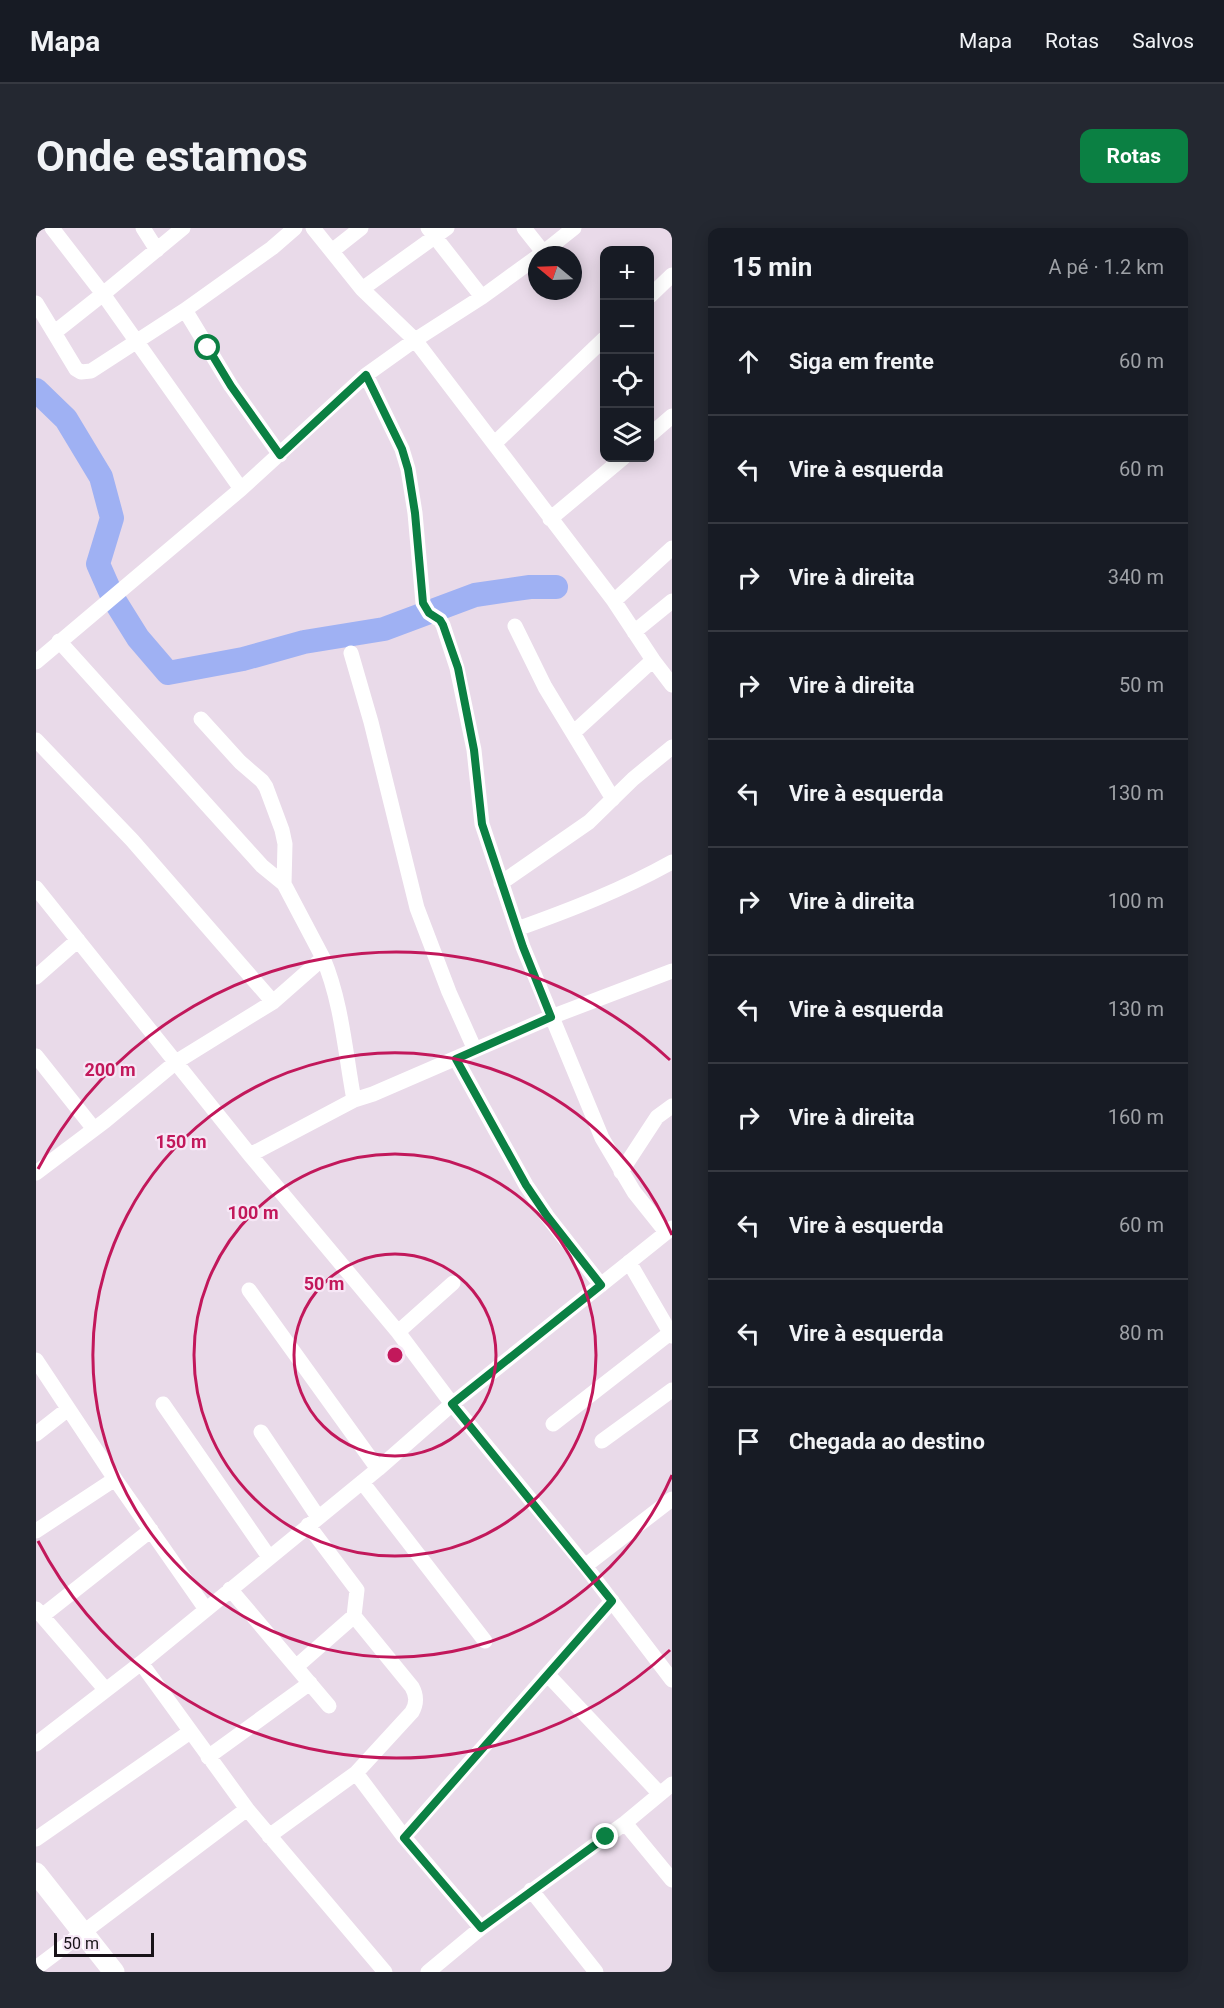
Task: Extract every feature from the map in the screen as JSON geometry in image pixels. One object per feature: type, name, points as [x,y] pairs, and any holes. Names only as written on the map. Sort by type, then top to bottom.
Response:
[{"type":"street","points":[[52,228],[104,294],[241,489]]},
{"type":"street","points":[[143,228],[157,250]]},
{"type":"street","points":[[55,332],[183,228]]},
{"type":"street","points":[[36,303],[76,369],[81,372],[91,371],[185,310],[272,248],[296,228]]},
{"type":"street","points":[[313,228],[362,289],[415,340],[614,601],[672,685]]},
{"type":"street","points":[[332,251],[361,228]]},
{"type":"street","points":[[524,228],[535,246]]},
{"type":"street","points":[[551,246],[574,228]]},
{"type":"street","points":[[362,289],[437,231],[482,297]]},
{"type":"street","points":[[36,662],[59,640],[113,598],[241,489],[366,375],[528,264]]},
{"type":"street","points":[[654,292],[672,274]]},
{"type":"street","points":[[185,310],[231,386],[280,455]]},
{"type":"street","points":[[495,443],[600,343]]},
{"type":"street","points":[[36,1744],[141,1663],[205,1608],[378,1469],[452,1404],[669,1230],[621,1172],[602,1138],[517,930],[482,824],[474,750],[458,668],[443,625],[440,620],[429,613],[421,597],[415,513],[408,469],[402,449],[366,375]]},
{"type":"street","points":[[654,432],[672,416]]},
{"type":"street","points":[[550,519],[618,462]]},
{"type":"street","points":[[614,601],[672,548]]},
{"type":"street","points":[[634,632],[672,601]]},
{"type":"street","points":[[515,626],[546,687],[613,799]]},
{"type":"street","points":[[59,640],[262,866],[284,884],[331,978],[354,1100]]},
{"type":"street","points":[[351,653],[417,908],[449,992],[475,1050]]},
{"type":"street","points":[[573,733],[653,660]]},
{"type":"street","points":[[201,719],[266,787],[285,844],[284,884]]},
{"type":"street","points":[[36,740],[132,840],[273,1002]]},
{"type":"street","points":[[501,883],[589,822],[633,779],[672,747]]},
{"type":"street","points":[[517,930],[582,905],[643,878],[672,862]]},
{"type":"street","points":[[36,888],[250,1155],[398,1332],[452,1404],[585,1566],[672,1680]]},
{"type":"street","points":[[36,977],[78,940]]},
{"type":"street","points":[[36,1173],[176,1062],[273,1002],[323,958]]},
{"type":"street","points":[[250,1155],[354,1100],[373,1094],[551,1017],[672,970]]},
{"type":"street","points":[[36,1056],[94,1129]]},
{"type":"street","points":[[456,1059],[526,1185],[547,1216],[601,1285]]},
{"type":"street","points":[[621,1172],[657,1117],[672,1106]]},
{"type":"street","points":[[553,1424],[671,1334],[629,1262]]},
{"type":"street","points":[[398,1332],[453,1283]]},
{"type":"street","points":[[249,1290],[378,1469]]},
{"type":"street","points":[[36,1360],[205,1608]]},
{"type":"street","points":[[602,1441],[672,1390]]},
{"type":"street","points":[[163,1404],[269,1557]]},
{"type":"street","points":[[36,1434],[68,1409]]},
{"type":"street","points":[[261,1432],[357,1590],[354,1616],[297,1666]]},
{"type":"street","points":[[36,1531],[115,1479]]},
{"type":"street","points":[[362,1482],[485,1641]]},
{"type":"street","points":[[585,1566],[672,1499]]},
{"type":"street","points":[[105,1689],[39,1612],[152,1530]]},
{"type":"street","points":[[230,1589],[329,1706]]},
{"type":"street","points":[[404,1838],[612,1601]]},
{"type":"street","points":[[269,1836],[356,1773],[412,1712],[416,1704],[416,1694],[412,1687],[354,1616]]},
{"type":"street","points":[[141,1663],[247,1809],[385,1972]]},
{"type":"street","points":[[428,1972],[481,1928],[625,1823],[666,1789],[548,1675]]},
{"type":"street","points":[[208,1757],[310,1683]]},
{"type":"street","points":[[36,1839],[190,1732]]},
{"type":"street","points":[[356,1773],[404,1838],[481,1928]]},
{"type":"street","points":[[36,1968],[247,1809]]},
{"type":"street","points":[[625,1823],[672,1880]]},
{"type":"street","points":[[36,1873],[84,1931],[114,1972]]},
{"type":"street","points":[[531,1890],[596,1972]]},
{"type":"waterway","points":[[36,390],[66,419],[101,477],[112,518],[98,564],[113,598],[138,638],[168,673],[243,659],[304,642],[384,629],[475,595],[530,587],[556,587]]},
{"type":"route","points":[[208,348],[231,386],[280,455],[366,375],[402,449],[408,469],[415,513],[421,597],[429,613],[440,620],[443,625],[458,668],[474,750],[482,824],[523,947],[551,1017],[456,1059],[526,1185],[547,1216],[601,1285],[452,1404],[612,1601],[404,1838],[481,1928],[606,1837]]}]
